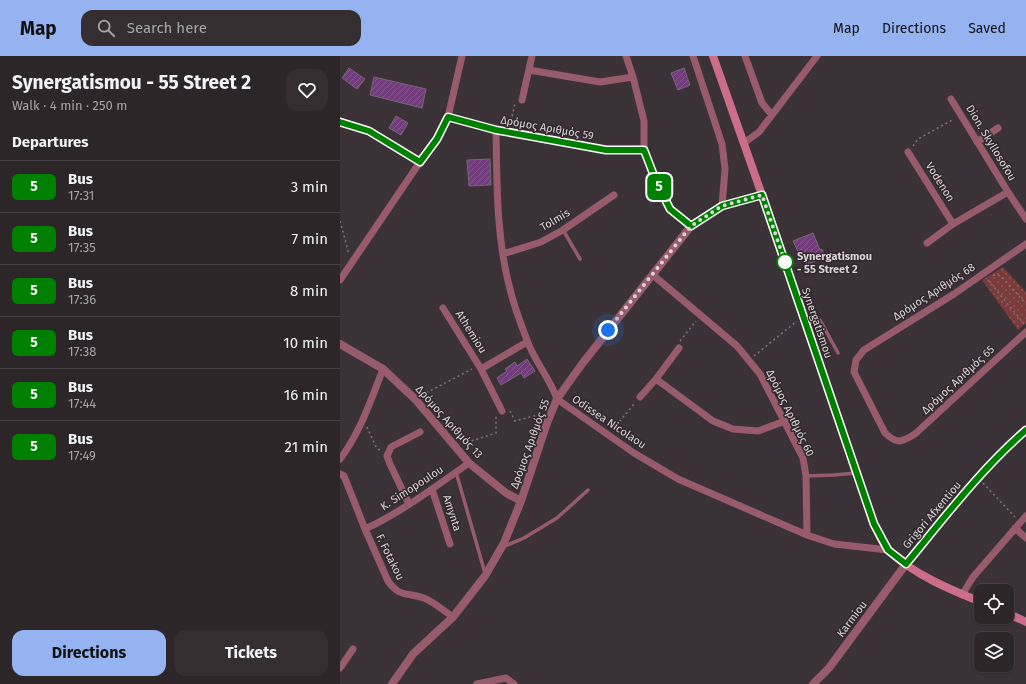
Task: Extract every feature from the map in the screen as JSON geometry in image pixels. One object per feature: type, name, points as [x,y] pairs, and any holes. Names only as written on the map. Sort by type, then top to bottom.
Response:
[{"type":"main road","name":"Synergatismou","points":[[713,56],[874,524],[888,550]]},
{"type":"main road","points":[[888,550],[928,578],[974,599]]},
{"type":"main road","points":[[1014,616],[1026,622]]},
{"type":"street","points":[[340,280],[437,139],[448,117],[462,56]]},
{"type":"street","points":[[522,100],[532,56]]},
{"type":"street","points":[[626,56],[644,121],[644,150],[656,181],[670,209],[691,226]]},
{"type":"street","points":[[693,56],[722,144],[725,169],[722,206]]},
{"type":"street","points":[[745,56],[762,102],[772,115]]},
{"type":"street","points":[[744,143],[759,132],[817,56]]},
{"type":"street","points":[[529,70],[600,82],[633,77]]},
{"type":"street","name":"Dion. Skyllosofou","points":[[951,99],[1026,219]]},
{"type":"street","name":"Δρόμος Αριθμός 59","points":[[448,117],[496,130],[606,150],[644,150]]},
{"type":"street","points":[[340,122],[369,131],[420,162]]},
{"type":"street","points":[[977,142],[998,128]]},
{"type":"street","name":"Odissea Nicolaou","points":[[496,130],[498,209],[503,254],[509,285],[528,342],[554,388],[557,399],[634,453],[678,479],[807,535],[834,544],[888,550]]},
{"type":"street","name":"Vodenon","points":[[908,152],[954,224]]},
{"type":"street","points":[[927,243],[954,224],[1008,192]]},
{"type":"street","name":"Tolmis","points":[[503,254],[541,242],[563,230],[614,195]]},
{"type":"street","name":"Δρόμος Αριθμός 55","points":[[392,684],[413,654],[454,617],[485,576],[502,547],[521,501],[547,423],[557,399],[582,364],[691,226],[722,206],[762,195]]},
{"type":"street","name":"Δρόμος Αριθμός 68","points":[[902,441],[892,440],[885,433],[854,372],[856,360],[864,350],[954,294],[1026,244]]},
{"type":"street","name":"Δρόμος Αριθμός 60","points":[[653,275],[737,346],[760,374],[803,458],[806,476],[807,535]]},
{"type":"street","name":"Athemiou","points":[[443,308],[480,367],[502,411]]},
{"type":"street","name":"Δρόμος Αριθμός 65","points":[[902,441],[915,434],[1026,332]]},
{"type":"street","name":"Athemiou","points":[[480,367],[528,342]]},
{"type":"street","name":"Δρόμος Αριθμός 13","points":[[340,344],[383,369],[415,399],[469,463],[506,493],[521,501]]},
{"type":"street","points":[[640,397],[656,379],[679,348]]},
{"type":"street","points":[[340,460],[349,448],[363,419],[383,369]]},
{"type":"street","points":[[656,379],[713,421],[733,429],[758,431],[784,421]]},
{"type":"street","name":"Grigori Afxentiou","points":[[906,564],[978,478],[1011,443],[1026,430]]},
{"type":"street","points":[[409,504],[387,456],[391,448],[420,432]]},
{"type":"street","name":"K. Simopoulou","points":[[365,529],[380,522],[409,504],[469,463]]},
{"type":"street","name":"F. Fotakou","points":[[340,474],[344,476],[365,529],[392,588],[398,593],[424,598],[454,617]]},
{"type":"street","name":"Amynta","points":[[432,489],[450,544]]},
{"type":"street","points":[[962,595],[973,577],[1026,516]]},
{"type":"street","points":[[1018,525],[1026,538]]},
{"type":"street","name":"Karmiou","points":[[813,684],[829,668],[906,564]]},
{"type":"street","points":[[341,664],[353,649]]},
{"type":"street","points":[[477,684],[506,678],[514,684]]},
{"type":"lane","points":[[563,230],[580,259]]},
{"type":"lane","points":[[804,320],[820,320],[838,353]]},
{"type":"lane","points":[[456,472],[485,576]]},
{"type":"lane","points":[[806,476],[856,473]]},
{"type":"lane","points":[[502,547],[524,538],[556,518],[588,490]]},
{"type":"path","points":[[509,132],[515,101],[522,100]]},
{"type":"path","points":[[908,152],[918,139],[961,115]]},
{"type":"path","points":[[340,221],[351,263]]},
{"type":"path","points":[[983,274],[1001,276],[1026,304]]},
{"type":"path","points":[[983,274],[1026,326]]},
{"type":"path","points":[[679,348],[678,344],[700,315]]},
{"type":"path","points":[[749,360],[804,320]]},
{"type":"path","points":[[415,399],[480,367]]},
{"type":"path","points":[[608,435],[640,397]]},
{"type":"path","points":[[455,447],[496,433],[496,415],[502,411],[510,411],[515,421],[552,411]]},
{"type":"path","points":[[363,419],[377,449],[389,452]]},
{"type":"path","points":[[978,478],[1018,525]]},
{"type":"shaded area","points":[[1003,267],[1026,292],[1026,323],[1018,330],[982,280]]},
{"type":"building","points":[[349,68],[365,79],[357,89],[342,78]]},
{"type":"building","points":[[684,68],[690,85],[678,90],[671,73]]},
{"type":"building","points":[[374,77],[426,89],[422,108],[370,95]]},
{"type":"building","points":[[396,116],[408,123],[401,135],[389,128]]},
{"type":"building","points":[[490,159],[491,185],[469,186],[467,160]]},
{"type":"building","points":[[813,233],[820,250],[822,249],[825,257],[806,265],[802,255],[800,256],[793,241]]},
{"type":"building","points":[[527,359],[535,371],[524,378],[521,373],[501,385],[497,378],[507,371],[505,369],[515,362],[517,366]]},
{"type":"bus line","name":"5","points":[[340,122],[369,131],[420,162],[437,139],[448,117],[496,130],[606,150],[644,150],[656,181],[670,209],[691,226],[722,206],[762,195],[874,524],[888,550],[906,564],[969,488],[1011,443],[1026,430]]},
{"type":"place","name":"Synergatismou - 55 Street 2","points":[[785,262]]},
{"type":"route","points":[[608,330],[691,226],[722,206],[762,195],[785,262]]}]
